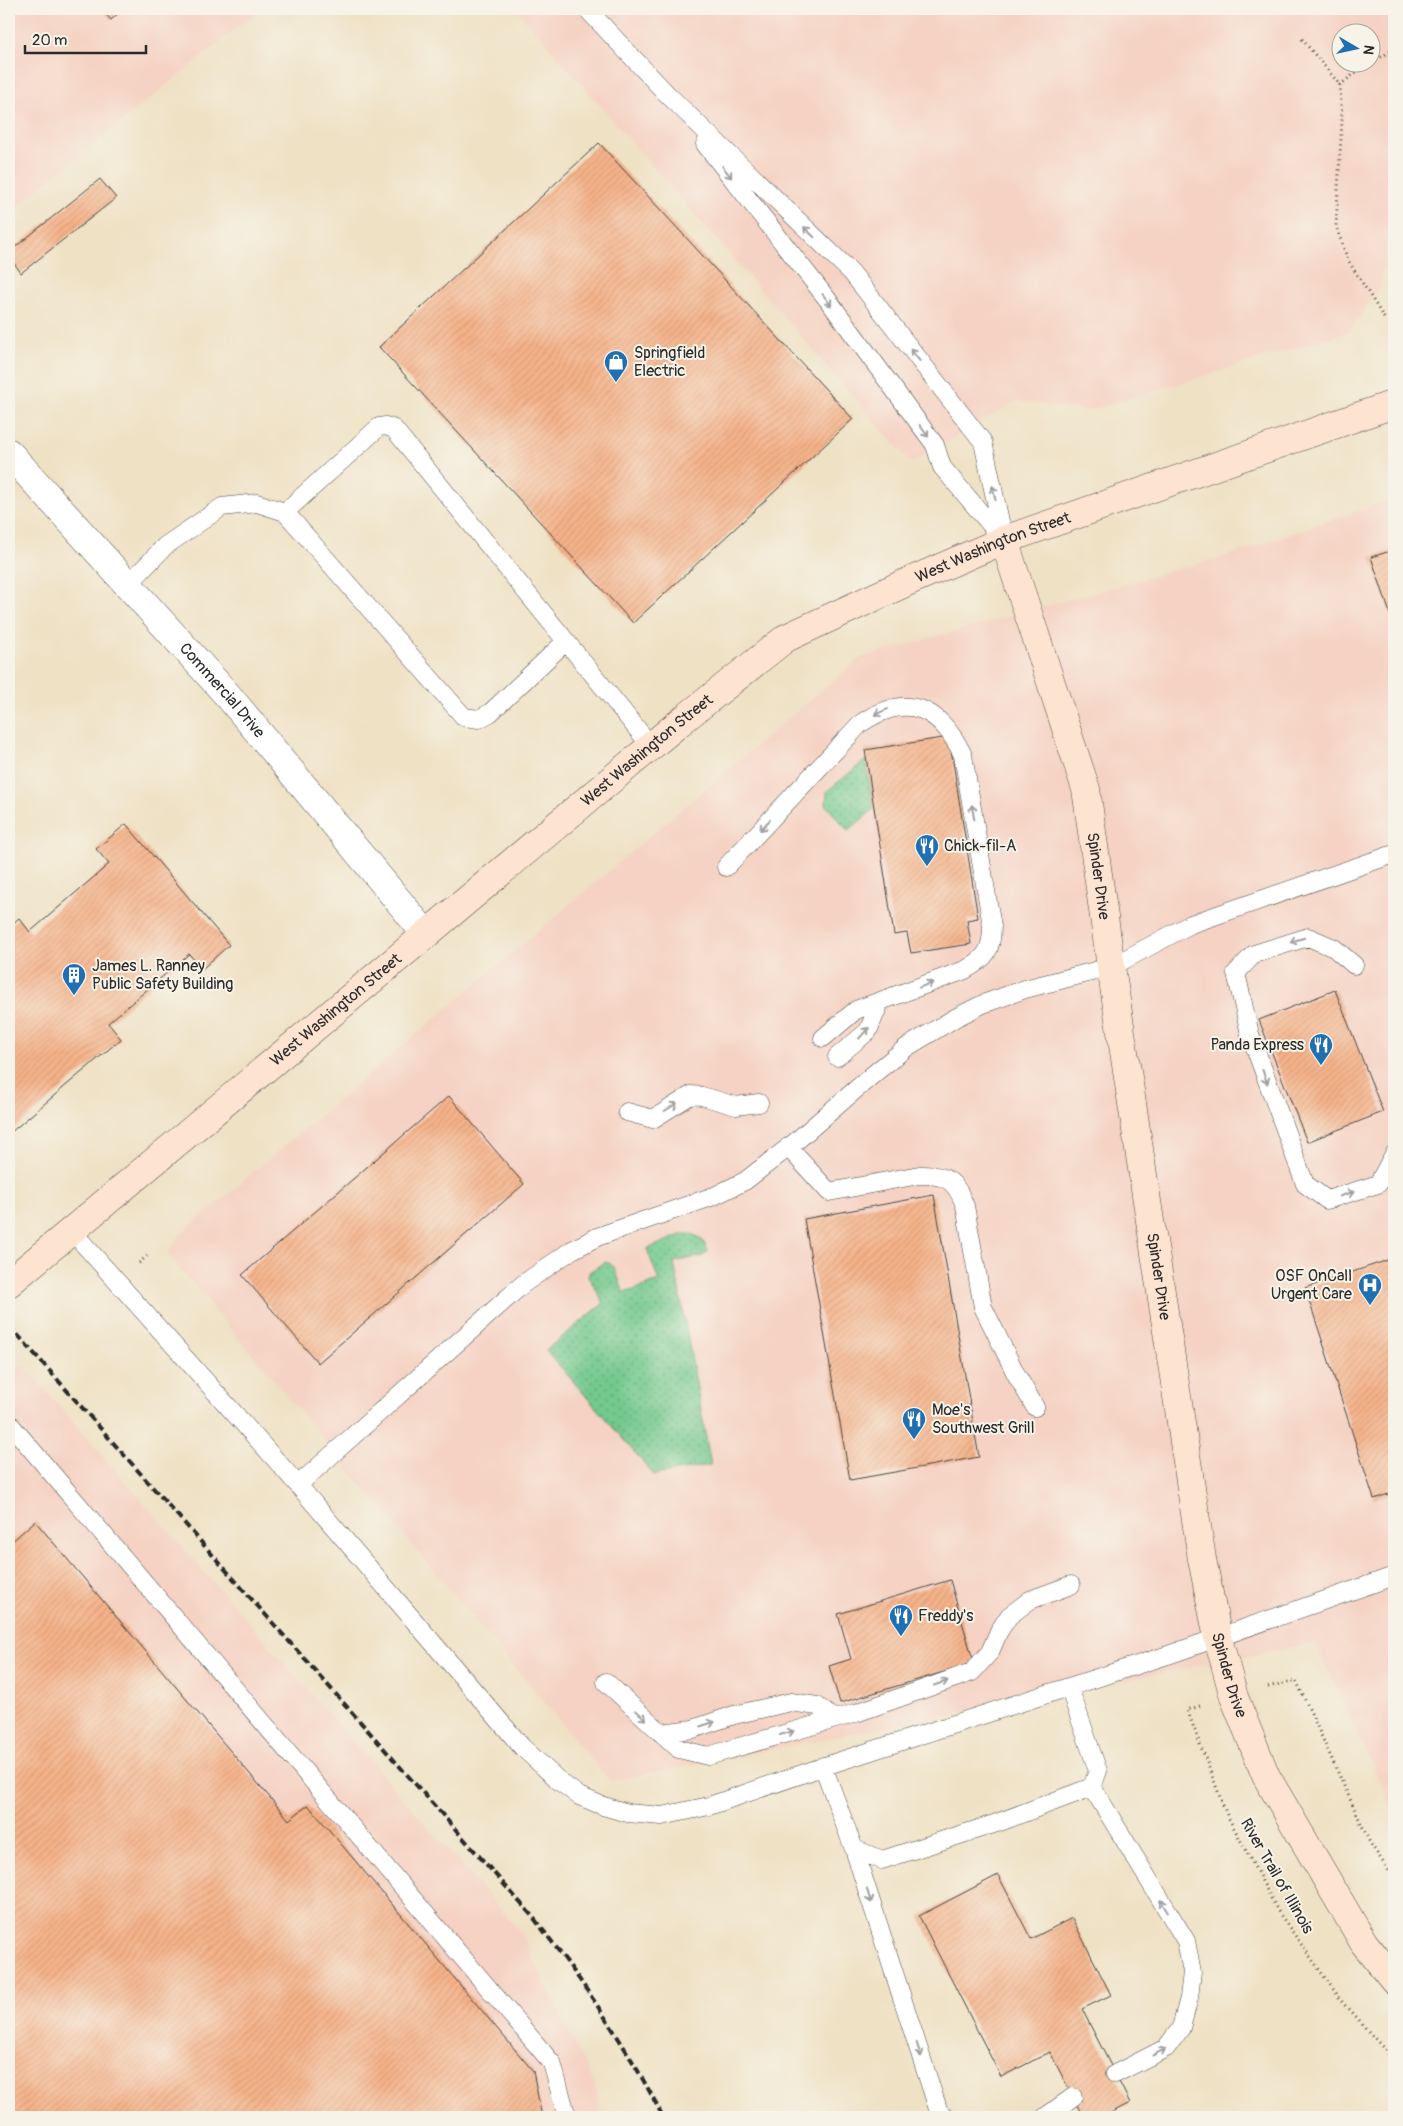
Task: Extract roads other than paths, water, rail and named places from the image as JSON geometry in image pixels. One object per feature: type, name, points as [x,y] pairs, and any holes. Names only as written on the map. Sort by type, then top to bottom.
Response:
[{"type":"street","name":"West Washington Street","points":[[9,1283],[651,746],[786,638],[905,582],[1004,540],[1394,404]]},
{"type":"street","name":"Commercial Drive","points":[[9,453],[230,698],[426,934]]},
{"type":"street","name":"Spinder Drive","points":[[1004,540],[1086,789],[1111,967],[1202,1559],[1218,1638],[1234,1697],[1266,1776],[1364,1943],[1394,1980]]},
{"type":"lane","points":[[587,9],[665,92],[852,273],[983,442],[1004,540]]},
{"type":"lane","points":[[665,92],[828,300],[930,438],[935,445],[942,467],[1004,540]]},
{"type":"lane","points":[[285,512],[379,427],[386,426],[394,429],[651,746]]},
{"type":"lane","points":[[128,585],[165,546],[222,507],[257,503],[285,512],[464,717],[479,718],[490,714],[565,642]]},
{"type":"lane","points":[[726,867],[860,724],[874,714],[889,708],[905,706],[922,710],[947,726],[963,754],[992,926],[989,951],[984,958],[965,970],[856,1010],[823,1038]]},
{"type":"lane","points":[[298,1485],[523,1284],[596,1237],[714,1196],[745,1181],[876,1072],[942,1024],[983,1004],[1025,989],[1111,967],[1191,924],[1394,854]]},
{"type":"lane","points":[[1354,965],[1334,948],[1308,937],[1254,954],[1236,973],[1250,1034],[1305,1184],[1327,1200],[1378,1184],[1394,1154]]},
{"type":"lane","points":[[838,1057],[868,1031],[880,1002]]},
{"type":"lane","points":[[627,1112],[654,1119],[691,1095],[702,1096],[736,1106],[759,1103]]},
{"type":"lane","points":[[788,1147],[829,1192],[919,1175],[934,1175],[948,1179],[959,1191],[965,1206],[983,1307],[1016,1374],[1035,1407]]},
{"type":"lane","points":[[71,1230],[298,1485],[522,1747],[579,1796],[603,1806],[628,1813],[662,1816],[709,1806],[823,1766],[1218,1638],[1394,1576]]},
{"type":"lane","points":[[9,1423],[552,2063],[567,2117]]},
{"type":"lane","points":[[606,1682],[679,1749],[708,1756],[834,1719],[972,1672],[990,1652],[999,1631],[1009,1616],[1030,1600],[1071,1584]]},
{"type":"lane","points":[[854,1849],[882,1860],[996,1822],[1092,1787],[1098,1771],[1068,1687]]},
{"type":"lane","points":[[661,1734],[693,1729],[734,1715],[791,1702],[817,1706],[834,1719]]},
{"type":"lane","points":[[823,1766],[854,1849],[939,2112],[946,2117]]},
{"type":"lane","points":[[1092,1787],[1186,1941],[1192,1972],[1189,1998],[1181,2028],[1166,2048],[1115,2074]]},
{"type":"lane","points":[[1045,2117],[1073,2098]]},
{"type":"railway","points":[[9,1325],[533,1917],[603,2014],[663,2117]]},
{"type":"place","name":"Springfield Electric","points":[[616,383]]},
{"type":"place","name":"Chick-fil-A","points":[[927,867]]},
{"type":"place","name":"James L. Ranney Public Safety Building","points":[[74,996]]},
{"type":"place","name":"Panda Express","points":[[1321,1066]]},
{"type":"place","name":"OSF OnCall Urgent Care","points":[[1370,1306]]},
{"type":"place","name":"Moe's Southwest Grill","points":[[914,1440]]},
{"type":"place","name":"Freddy's","points":[[901,1637]]}]
